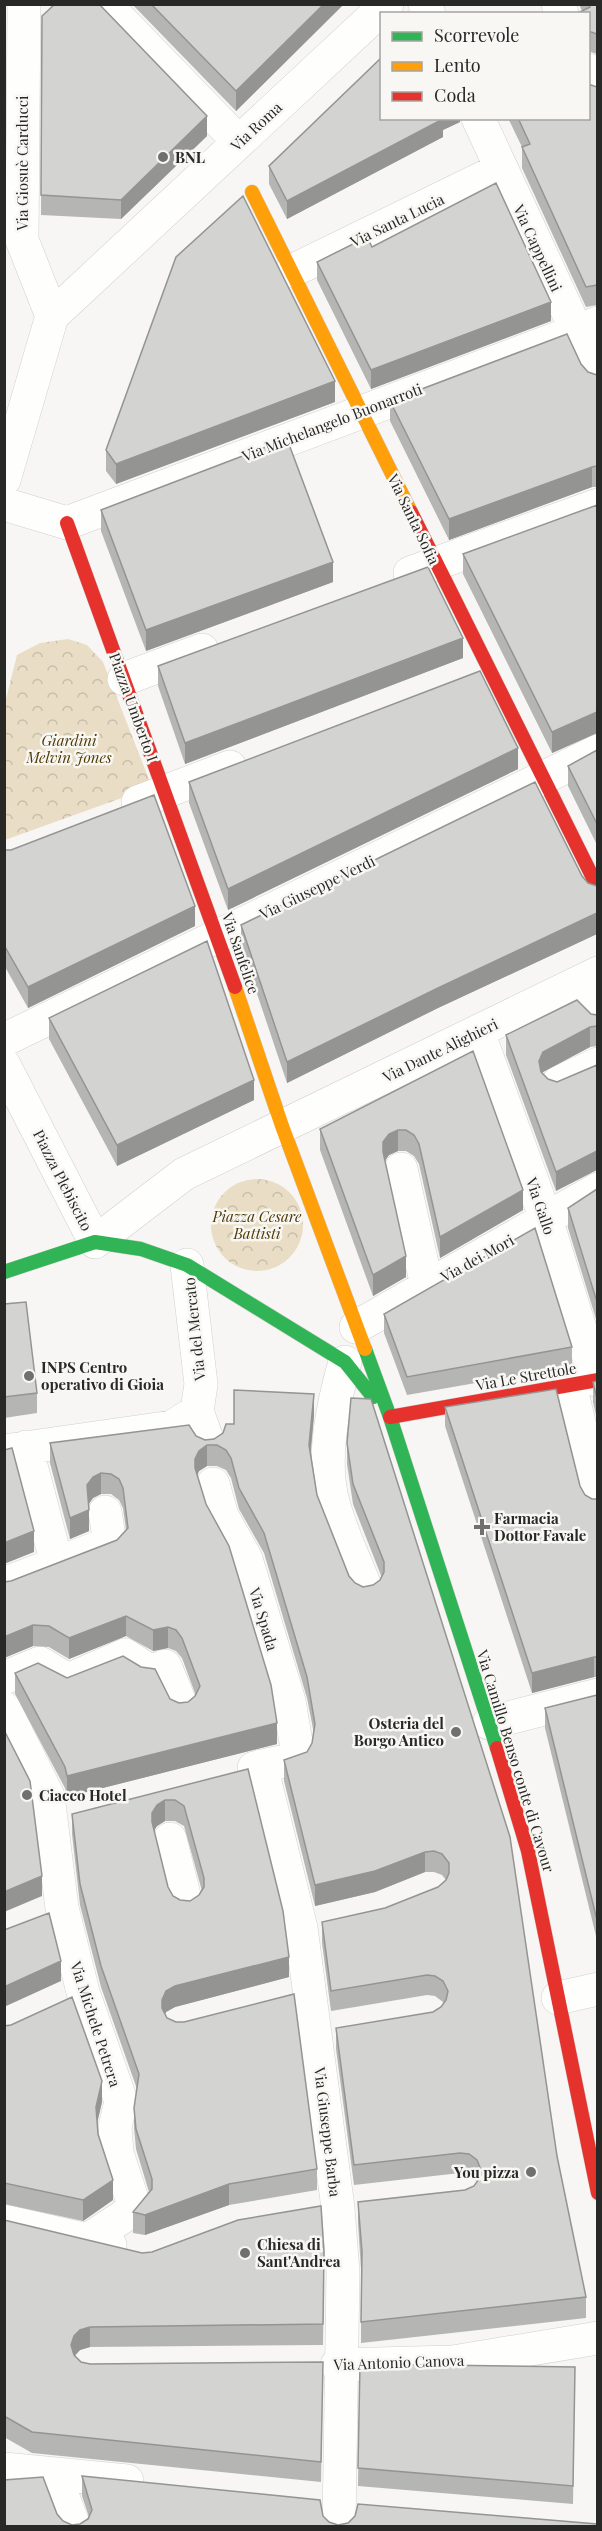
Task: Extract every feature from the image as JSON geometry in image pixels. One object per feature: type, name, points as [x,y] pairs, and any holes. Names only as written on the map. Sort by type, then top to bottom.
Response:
[{"type":"street","name":"Via Santa Sofia","points":[[105,4],[213,116],[235,146],[252,192],[436,564],[477,673],[543,778],[597,888]]},
{"type":"street","name":"Via Roma","points":[[52,316],[387,4]]},
{"type":"street","name":"Via Giosuè Carducci","points":[[29,11],[13,238],[52,316]]},
{"type":"street","points":[[590,74],[597,89]]},
{"type":"street","name":"Via Cappellini","points":[[481,124],[501,169],[587,327],[597,377]]},
{"type":"street","name":"Via Santa Lucia","points":[[292,272],[501,169]]},
{"type":"street","points":[[4,480],[52,316]]},
{"type":"street","name":"Via Michelangelo Buonarroti","points":[[68,523],[587,327]]},
{"type":"street","points":[[4,504],[68,523]]},
{"type":"street","points":[[381,584],[597,505]]},
{"type":"street","name":"Piazza Umberto I","points":[[68,523],[165,791]]},
{"type":"street","points":[[124,679],[225,642]]},
{"type":"street","name":"Via Giuseppe Verdi","points":[[4,1040],[597,751]]},
{"type":"street","points":[[112,812],[254,757]]},
{"type":"street","name":"Via Sanfelice","points":[[165,791],[218,936],[282,1126]]},
{"type":"street","points":[[586,979],[597,1016]]},
{"type":"street","name":"Via Dante Alighieri","points":[[282,1126],[586,979]]},
{"type":"street","name":"Via Gallo","points":[[478,1032],[546,1220],[590,1381],[597,1501]]},
{"type":"street","points":[[558,1083],[597,1064]]},
{"type":"street","name":"Piazza Plebiscito","points":[[4,1065],[95,1242],[4,1272]]},
{"type":"street","points":[[95,1242],[184,1174],[282,1126],[390,1417]]},
{"type":"street","points":[[401,1169],[427,1286]]},
{"type":"street","name":"Via dei Mori","points":[[356,1327],[597,1189]]},
{"type":"street","points":[[95,1242],[141,1249],[187,1265],[345,1362],[390,1417]]},
{"type":"street","name":"Via del Mercato","points":[[187,1265],[201,1384],[196,1411]]},
{"type":"street","points":[[345,1362],[333,1404],[329,1467],[332,1498],[366,1589]]},
{"type":"street","name":"Via Le Strettole","points":[[390,1417],[590,1381]]},
{"type":"street","points":[[57,1564],[15,1449],[172,1427],[196,1411],[208,1442]]},
{"type":"street","name":"Via Camillo Benso conte di Cavour","points":[[390,1417],[528,1851],[597,2193]]},
{"type":"street","name":"Via Spada","points":[[213,1484],[222,1516],[246,1559],[289,1701],[297,1748],[294,1759],[261,1766]]},
{"type":"street","points":[[4,1584],[110,1543],[105,1512]]},
{"type":"street","points":[[4,1678],[40,1663],[68,1680],[125,1655],[151,1672],[165,1666],[181,1705]]},
{"type":"street","points":[[489,1723],[597,1695]]},
{"type":"street","name":"Via Michele Petrera","points":[[4,1708],[48,1796],[52,1820],[47,1914],[83,1992],[121,2101],[115,2127],[117,2154],[134,2205],[124,2216],[89,2239]]},
{"type":"street","points":[[227,1775],[261,1766]]},
{"type":"street","name":"Via Giuseppe Barba","points":[[261,1766],[301,1928],[315,2033],[322,2209],[343,2272],[339,2515]]},
{"type":"street","points":[[52,1820],[84,1812]]},
{"type":"street","points":[[170,1839],[186,1903]]},
{"type":"street","points":[[301,1928],[336,1920]]},
{"type":"street","points":[[558,1998],[597,1989]]},
{"type":"street","points":[[277,2000],[309,1991]]},
{"type":"street","points":[[54,2006],[83,1992]]},
{"type":"street","points":[[315,2033],[349,2027]]},
{"type":"street","points":[[322,2209],[372,2204]]},
{"type":"street","points":[[4,2221],[89,2239],[135,2252]]},
{"type":"street","name":"Via Antonio Canova","points":[[305,2365],[453,2362],[597,2338]]},
{"type":"street","points":[[4,2469],[161,2485]]},
{"type":"street","points":[[54,2474],[74,2526]]},
{"type":"street","points":[[304,2499],[339,2515],[375,2506]]},
{"type":"green space","name":"Giardini Melvin Jones","points":[[68,639],[87,645],[103,662],[152,787],[5,840],[5,703],[17,655],[40,643]]},
{"type":"green space","name":"Piazza Cesare Battisti","points":[[257,1179],[275,1183],[290,1192],[299,1207],[303,1225],[299,1243],[290,1258],[275,1267],[257,1271],[239,1267],[224,1258],[215,1243],[211,1225],[215,1207],[224,1192],[239,1183]]},
{"type":"building","points":[[4,4],[5,4],[4,72]]},
{"type":"building","points":[[55,4],[99,4],[207,116],[121,200],[41,195],[42,16]]},
{"type":"building","points":[[151,4],[324,4],[236,91]]},
{"type":"building","points":[[589,4],[597,4],[597,34],[590,32],[590,12],[580,12],[590,7]]},
{"type":"building","points":[[380,59],[380,120],[441,120],[287,201],[269,166]]},
{"type":"building","points":[[590,85],[597,87],[597,285],[586,287],[522,147],[530,144],[519,120],[590,120]]},
{"type":"building","points":[[496,183],[551,302],[371,370],[317,262],[367,237],[372,247]]},
{"type":"building","points":[[243,196],[335,381],[116,464],[106,450],[176,257]]},
{"type":"building","points":[[567,334],[581,364],[588,372],[597,375],[597,466],[449,519],[390,401]]},
{"type":"building","points":[[287,439],[333,562],[146,630],[101,510]]},
{"type":"building","points":[[597,505],[597,712],[552,732],[463,554]]},
{"type":"building","points":[[428,567],[463,638],[185,743],[158,666]]},
{"type":"building","points":[[480,671],[518,748],[228,889],[189,782]]},
{"type":"building","points":[[597,750],[597,824],[568,766]]},
{"type":"building","points":[[535,782],[582,876],[588,883],[597,886],[597,913],[287,1062],[241,925]]},
{"type":"building","points":[[154,795],[195,906],[28,987],[4,945],[4,850],[11,850]]},
{"type":"building","points":[[207,941],[254,1080],[117,1145],[49,1018]]},
{"type":"building","points":[[577,1000],[591,1014],[597,1015],[597,1026],[590,1027],[543,1052],[539,1061],[541,1072],[548,1079],[557,1082],[597,1065],[597,1151],[556,1172],[506,1035]]},
{"type":"building","points":[[473,1051],[523,1190],[440,1237],[419,1144],[414,1135],[406,1130],[398,1130],[389,1134],[383,1142],[383,1152],[406,1256],[373,1275],[320,1129]]},
{"type":"building","points":[[597,1189],[597,1302],[568,1208]]},
{"type":"building","points":[[535,1228],[572,1347],[407,1377],[384,1314]]},
{"type":"building","name":"INPS Centro operativo di Gioia","points":[[26,1302],[37,1393],[4,1397],[4,1304]]},
{"type":"building","points":[[597,1381],[597,1399],[593,1382]]},
{"type":"building","points":[[556,1389],[580,1486],[585,1495],[597,1499],[597,1657],[532,1673],[445,1407]]},
{"type":"building","points":[[234,1390],[314,1394],[309,1445],[317,1495],[349,1576],[363,1587],[373,1585],[380,1580],[384,1572],[384,1562],[353,1484],[347,1443],[351,1398],[371,1399],[510,1837],[557,2156],[586,2297],[361,2322],[362,2252],[358,2202],[465,2190],[474,2186],[481,2170],[477,2160],[469,2154],[460,2153],[354,2165],[336,2028],[433,2012],[446,2000],[448,1991],[443,1981],[435,1976],[427,1975],[331,1991],[322,1922],[385,1908],[438,1887],[446,1880],[449,1863],[442,1854],[434,1851],[425,1852],[375,1871],[315,1885],[284,1760],[307,1752],[312,1743],[315,1724],[307,1677],[264,1533],[239,1488],[231,1458],[226,1450],[217,1445],[207,1445],[199,1451],[195,1459],[195,1468],[206,1504],[229,1546],[271,1685],[277,1723],[67,1776],[65,1767],[15,1673],[38,1663],[67,1678],[123,1656],[141,1667],[155,1669],[170,1699],[179,1703],[188,1702],[195,1696],[200,1686],[182,1638],[176,1630],[168,1627],[153,1630],[126,1616],[69,1638],[49,1626],[33,1625],[4,1637],[4,1582],[117,1540],[128,1528],[123,1488],[119,1479],[111,1474],[101,1473],[93,1477],[87,1485],[89,1510],[70,1518],[50,1443],[189,1425],[196,1436],[205,1440],[214,1439],[223,1433],[226,1424],[234,1424]]},
{"type":"building","points":[[12,1448],[34,1531],[4,1543],[4,1450]]},
{"type":"building","points":[[597,1695],[597,1920],[545,1708]]},
{"type":"building","points":[[4,1730],[30,1781],[42,1876],[4,1892]]},
{"type":"building","points":[[248,1769],[283,1911],[289,1957],[175,1986],[166,1991],[162,2000],[162,2008],[167,2018],[176,2022],[184,2022],[294,1994],[317,2169],[229,2184],[145,2215],[133,2212],[152,2189],[152,2179],[136,2129],[134,2108],[139,2074],[101,1966],[80,1884],[72,1814]],"holes":[[[165,1800],[175,1800],[184,1806],[204,1878],[204,1887],[199,1895],[190,1901],[180,1900],[173,1896],[168,1887],[152,1822],[152,1813],[157,1805]]]},
{"type":"building","points":[[49,1913],[61,1961],[4,1987],[4,1930]]},
{"type":"building","points":[[72,1997],[102,2081],[96,2107],[98,2134],[113,2180],[83,2200],[4,2183],[4,2026],[11,2025]]},
{"type":"building","points":[[321,2206],[324,2252],[323,2324],[90,2327],[80,2330],[74,2336],[71,2345],[74,2355],[81,2362],[90,2364],[323,2362],[321,2462],[32,2432],[4,2416],[4,2220],[142,2253],[152,2252],[238,2220]]},
{"type":"building","points":[[360,2364],[575,2367],[573,2486],[358,2468]]},
{"type":"building","points":[[82,2476],[320,2500],[323,2516],[329,2522],[338,2525],[348,2523],[355,2516],[358,2504],[597,2524],[597,2526],[4,2526],[4,2480],[43,2477],[57,2514],[63,2521],[72,2525],[80,2524],[88,2519],[92,2510]]},
{"type":"traffic: fast","points":[[4,1272],[95,1242],[141,1249],[187,1265],[345,1362],[373,1397]]},
{"type":"traffic: fast","points":[[365,1349],[390,1417],[497,1748]]},
{"type":"traffic: slow","points":[[252,192],[411,512]]},
{"type":"traffic: slow","points":[[235,987],[282,1126],[365,1349]]},
{"type":"traffic: jam","points":[[411,512],[598,888]]},
{"type":"traffic: jam","points":[[67,523],[235,987]]},
{"type":"traffic: jam","points":[[390,1417],[598,1380]]},
{"type":"traffic: jam","points":[[497,1748],[528,1851],[598,2193]]},
{"type":"place","name":"BNL","points":[[163,157]]},
{"type":"place","name":"INPS Centro operativo di Gioia","points":[[29,1376]]},
{"type":"place","name":"Farmacia Dottor Favale","points":[[482,1527]]},
{"type":"place","name":"Osteria del Borgo Antico","points":[[456,1732]]},
{"type":"place","name":"Ciacco Hotel","points":[[27,1795]]},
{"type":"place","name":"You pizza","points":[[531,2172]]},
{"type":"place","name":"Chiesa di Sant'Andrea","points":[[245,2253]]}]
